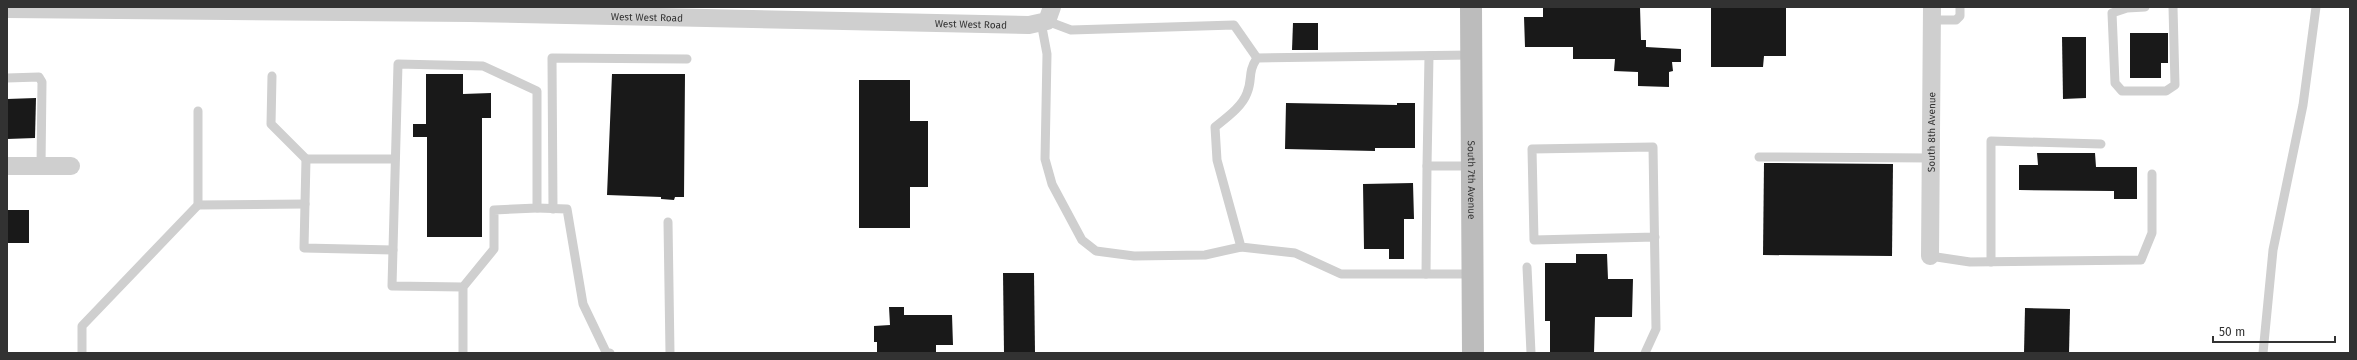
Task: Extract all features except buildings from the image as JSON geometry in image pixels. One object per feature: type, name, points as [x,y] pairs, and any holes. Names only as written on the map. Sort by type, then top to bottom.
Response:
[{"type":"main road","name":"South 7th Avenue","points":[[1471,7],[1473,353]]},
{"type":"street","name":"West West Road","points":[[7,9],[470,10],[741,13],[1029,24],[1047,17]]},
{"type":"street","name":"South 8th Avenue","points":[[1930,256],[1932,14]]},
{"type":"street","points":[[7,166],[71,166]]},
{"type":"lane","points":[[1932,14],[1956,20],[1960,16],[1960,7]]},
{"type":"lane","points":[[2145,7],[2127,8],[2112,13],[2116,83],[2122,91],[2166,91],[2175,85],[2173,7]]},
{"type":"lane","points":[[2263,353],[2273,250],[2303,106],[2316,7]]},
{"type":"lane","points":[[1257,58],[1234,25],[1071,30],[1047,17],[1045,159],[1052,184],[1082,240],[1096,251],[1134,256],[1205,255],[1241,247],[1295,253],[1341,274],[1473,274]]},
{"type":"lane","points":[[1257,58],[1471,55]]},
{"type":"lane","points":[[1426,274],[1429,56]]},
{"type":"lane","points":[[553,209],[552,58],[687,59]]},
{"type":"lane","points":[[1241,247],[1217,160],[1215,127],[1234,111],[1247,94],[1250,68],[1257,58]]},
{"type":"lane","points":[[463,287],[392,286],[398,64],[483,66],[537,91],[537,208]]},
{"type":"lane","points":[[272,76],[271,124],[306,160],[304,248],[393,250]]},
{"type":"lane","points":[[7,78],[39,77],[42,82],[41,166]]},
{"type":"lane","points":[[82,353],[82,326],[198,204],[198,111]]},
{"type":"lane","points":[[1991,262],[1991,141],[2102,144]]},
{"type":"lane","points":[[1645,353],[1656,330],[1655,237],[1653,147],[1532,149],[1534,240],[1655,237]]},
{"type":"lane","points":[[1759,157],[1931,158]]},
{"type":"lane","points":[[306,160],[395,159]]},
{"type":"lane","points":[[1427,166],[1472,166]]},
{"type":"lane","points":[[1930,256],[1970,262],[2141,260],[2152,233],[2152,174]]},
{"type":"lane","points":[[198,204],[305,204]]},
{"type":"lane","points":[[463,353],[463,287],[494,249],[494,210],[537,208],[567,209],[583,304],[606,352],[610,353]]},
{"type":"lane","points":[[668,222],[670,353]]},
{"type":"lane","points":[[1527,267],[1531,353]]}]
